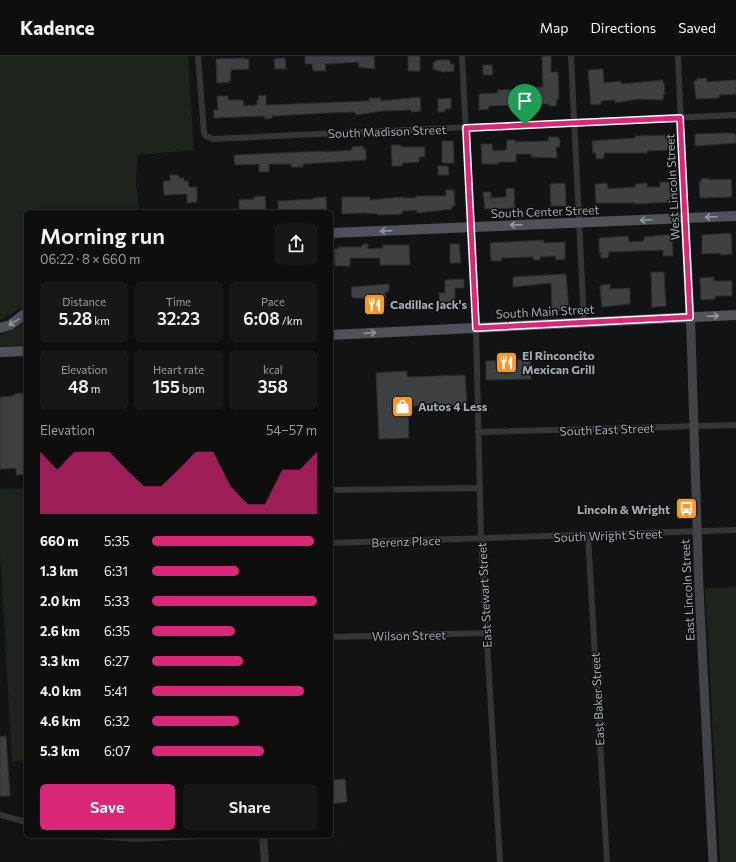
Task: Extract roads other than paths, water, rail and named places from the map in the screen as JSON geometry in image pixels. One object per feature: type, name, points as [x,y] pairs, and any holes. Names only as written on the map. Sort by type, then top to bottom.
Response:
[{"type":"main road","name":"South Center Street","points":[[333,233],[736,216]]},
{"type":"main road","name":"West Lincoln Street","points":[[685,218],[690,317]]},
{"type":"main road","points":[[0,328],[10,325],[24,314]]},
{"type":"main road","name":"South Main Street","points":[[333,335],[736,315]]},
{"type":"main road","name":"East Lincoln Street","points":[[690,317],[696,531],[713,862]]},
{"type":"main road","points":[[0,352],[24,351]]},
{"type":"street","name":"South Madison Street","points":[[198,56],[202,125],[206,136],[218,140],[246,137],[736,115]]},
{"type":"street","name":"East Stewart Street","points":[[462,56],[476,328],[481,539],[500,862]]},
{"type":"street","points":[[571,56],[584,322]]},
{"type":"street","name":"West Lincoln Street","points":[[678,56],[685,218]]},
{"type":"street","name":"South East Street","points":[[478,432],[736,425]]},
{"type":"street","points":[[333,490],[480,488]]},
{"type":"street","name":"South Wright Street","points":[[481,539],[736,530]]},
{"type":"street","name":"East Baker Street","points":[[588,536],[607,862]]},
{"type":"street","name":"Berenz Place","points":[[333,543],[481,539]]},
{"type":"street","name":"Wilson Street","points":[[333,637],[486,633]]},
{"type":"street","points":[[0,815],[24,821]]},
{"type":"street","points":[[123,838],[157,838]]},
{"type":"street","points":[[263,838],[266,862]]},
{"type":"place","name":"Cadillac Jack's","points":[[374,304]]},
{"type":"place","name":"El Rinconcito Mexican Grill","points":[[507,362]]},
{"type":"place","name":"Autos 4 Less","points":[[402,406]]},
{"type":"place","name":"Lincoln & Wright","points":[[686,509]]}]
